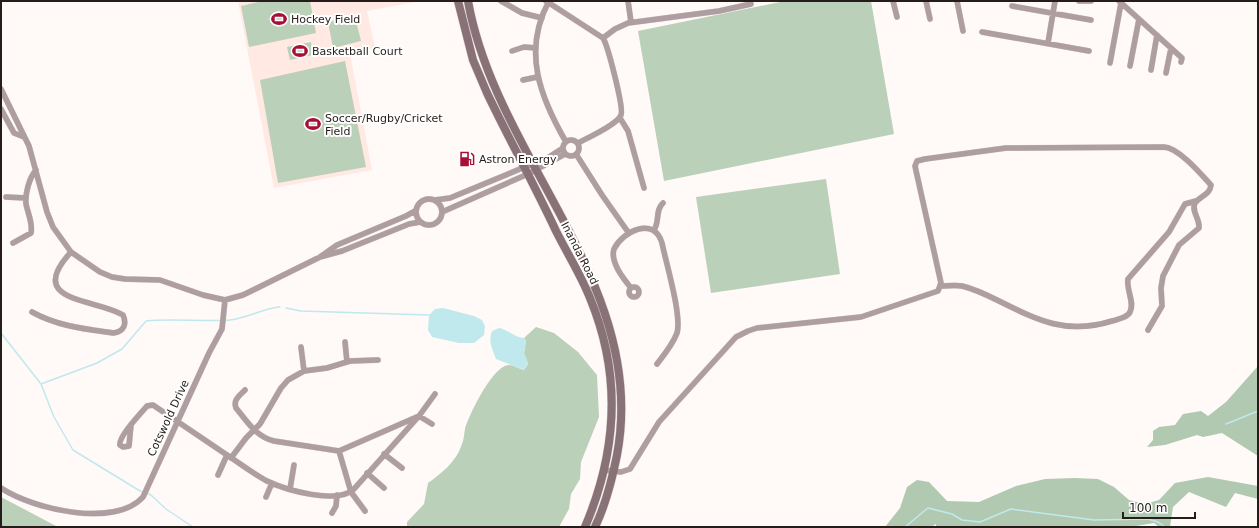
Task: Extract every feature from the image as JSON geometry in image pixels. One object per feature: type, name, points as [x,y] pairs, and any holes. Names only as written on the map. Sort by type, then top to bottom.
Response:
[{"type":"main road","name":"Inanda Road","points":[[458,1],[465,33],[481,81],[586,288],[603,337],[609,366],[612,408],[610,446],[600,490],[585,527]]},
{"type":"main road","name":"Inanda Road","points":[[468,1],[476,34],[489,75],[593,280],[611,330],[618,361],[621,405],[620,434],[614,471],[605,502],[594,527]]},
{"type":"street","points":[[502,1],[522,14],[542,18]]},
{"type":"street","points":[[564,151],[566,142],[547,108],[537,77],[536,48],[542,18],[548,1],[603,38],[609,53],[621,105],[622,115],[620,118],[578,143]]},
{"type":"street","points":[[628,1],[632,22]]},
{"type":"street","points":[[893,1],[897,17]]},
{"type":"street","points":[[926,1],[930,19]]},
{"type":"street","points":[[958,1],[963,31]]},
{"type":"street","points":[[1048,43],[1055,1]]},
{"type":"street","points":[[1079,1],[1091,1]]},
{"type":"street","points":[[1120,2],[1182,58],[1181,62]]},
{"type":"street","points":[[1110,63],[1120,2]]},
{"type":"street","points":[[603,38],[615,29],[632,22],[719,11],[751,4]]},
{"type":"street","points":[[1012,6],[1091,20]]},
{"type":"street","points":[[1130,66],[1139,19]]},
{"type":"street","points":[[982,32],[1089,51]]},
{"type":"street","points":[[1151,70],[1157,35]]},
{"type":"street","points":[[512,51],[524,47],[536,48]]},
{"type":"street","points":[[1166,73],[1171,48]]},
{"type":"street","points":[[523,80],[537,77]]},
{"type":"street","points":[[1,90],[29,146],[47,212],[53,227],[71,252],[100,272],[112,276],[125,279],[160,280],[203,295],[225,300],[243,296],[320,257],[337,245],[406,216],[415,211],[422,200],[450,198],[526,170]]},
{"type":"street","points":[[1,109],[14,133],[24,137]]},
{"type":"street","points":[[620,118],[628,130],[644,188]]},
{"type":"street","points":[[566,142],[571,140],[578,143]]},
{"type":"street","points":[[564,151],[571,156],[576,154],[579,149],[578,143]]},
{"type":"street","points":[[604,470],[624,472],[630,469],[659,422],[722,352],[742,334],[757,328],[861,317],[938,291],[941,286],[916,170],[916,163],[920,160],[938,156],[1006,148],[1170,147],[1211,185],[1208,192],[1196,201],[1185,204],[1169,232],[1128,279],[1132,305],[1131,311],[1125,317],[1104,324],[1068,327],[1057,326],[1040,321],[974,290],[962,286],[941,286]]},
{"type":"street","points":[[442,212],[564,151]]},
{"type":"street","points":[[576,154],[628,232]]},
{"type":"street","points":[[13,243],[31,233],[31,224],[26,198],[29,183],[36,170]]},
{"type":"street","points":[[6,197],[26,198]]},
{"type":"street","points":[[320,257],[340,252],[409,224],[420,222],[423,224],[432,225],[439,220],[442,212],[440,205],[435,200]]},
{"type":"street","points":[[1148,330],[1162,306],[1160,288],[1163,276],[1179,246],[1199,228],[1199,221],[1193,210],[1196,201]]},
{"type":"street","points":[[654,230],[658,221],[657,212],[663,203]]},
{"type":"street","points":[[415,211],[420,222]]},
{"type":"street","points":[[631,288],[619,271],[613,256],[615,246],[628,232],[644,228],[654,230],[658,234],[662,243],[677,325],[673,340],[657,364]]},
{"type":"street","points":[[367,232],[370,240]]},
{"type":"street","points":[[337,245],[340,252]]},
{"type":"street","points":[[32,312],[48,321],[69,326],[113,333],[118,333],[123,329],[125,324],[123,315],[70,296],[59,290],[55,280],[57,271],[71,252]]},
{"type":"street","name":"Cotswold Drive","points":[[1,488],[16,498],[44,510],[65,515],[93,518],[122,515],[134,507],[143,497],[177,421],[209,354],[221,333],[225,300]]},
{"type":"street","points":[[345,342],[347,362]]},
{"type":"street","points":[[301,347],[304,371]]},
{"type":"street","points":[[218,475],[229,457],[254,430],[268,412],[281,388],[288,380],[304,371],[327,368],[347,362],[378,360]]},
{"type":"street","points":[[245,390],[236,399],[235,404],[254,430],[268,440],[339,451],[419,416]]},
{"type":"street","points":[[132,425],[147,406],[151,405],[229,457],[272,483],[316,495],[337,495],[351,492],[384,454],[405,433],[435,394]]},
{"type":"street","points":[[419,416],[432,424]]},
{"type":"street","points":[[399,424],[405,433]]},
{"type":"street","points":[[339,451],[351,492],[365,511]]},
{"type":"street","points":[[384,454],[402,468]]},
{"type":"street","points":[[290,489],[294,465]]},
{"type":"street","points":[[367,473],[384,488]]},
{"type":"street","points":[[266,498],[272,483]]},
{"type":"street","points":[[332,514],[336,506],[337,495]]},
{"type":"shaded area","points":[[238,1],[421,1],[367,11],[375,48],[350,54],[372,170],[274,188]]},
{"type":"green space","name":"Hockey Field","points":[[263,1],[310,1],[316,33],[249,47],[241,6]]},
{"type":"green space","points":[[785,1],[871,1],[894,134],[664,181],[638,31]]},
{"type":"green space","points":[[355,17],[361,41],[333,48],[328,22]]},
{"type":"green space","name":"Basketball Court","points":[[311,42],[313,55],[290,60],[287,47]]},
{"type":"green space","name":"Soccer/Rugby/Cricket Field","points":[[345,61],[366,167],[278,183],[260,80]]},
{"type":"green space","points":[[826,179],[840,274],[711,293],[696,197]]},
{"type":"green space","points":[[536,327],[554,333],[578,352],[597,375],[599,417],[581,462],[580,479],[571,494],[569,509],[559,527],[407,527],[407,522],[424,504],[428,483],[444,471],[456,456],[463,442],[465,429],[471,413],[489,382],[503,367],[511,365],[524,370],[528,364],[524,353],[526,341],[524,338]]},
{"type":"green space","points":[[1258,366],[1258,456],[1222,433],[1203,437],[1197,435],[1165,445],[1147,447],[1153,440],[1153,431],[1159,427],[1175,425],[1183,414],[1201,411],[1208,416],[1226,402]]},
{"type":"green space","points":[[1208,477],[1258,486],[1258,499],[1235,493],[1226,507],[1189,492],[1173,507],[1170,527],[1159,527],[1154,523],[1130,527],[936,527],[936,524],[931,527],[885,527],[900,508],[907,487],[917,480],[929,482],[947,501],[979,502],[1016,486],[1045,479],[1098,479],[1114,487],[1129,500],[1145,504],[1159,500],[1175,483]]},
{"type":"green space","points":[[1,497],[58,527],[1,527]]},
{"type":"water","points":[[443,308],[474,316],[482,320],[485,326],[484,335],[474,343],[459,343],[432,337],[428,330],[429,315],[435,309]]},
{"type":"water","points":[[499,328],[524,338],[526,341],[524,353],[528,363],[524,370],[496,359],[490,338],[492,331]]},
{"type":"waterway","points":[[41,384],[97,363],[122,349],[146,321],[230,320],[280,307]]},
{"type":"waterway","points":[[286,308],[301,311],[429,315]]},
{"type":"waterway","points":[[1,333],[41,384],[54,417],[73,450],[140,491],[151,495],[166,509],[193,527]]},
{"type":"waterway","points":[[1226,424],[1258,411]]},
{"type":"waterway","points":[[905,527],[928,508],[952,514],[962,520],[980,522],[1011,509],[1094,520],[1148,519],[1158,522],[1165,527]]},
{"type":"place","name":"Hockey Field","points":[[279,19]]},
{"type":"place","name":"Basketball Court","points":[[300,51]]},
{"type":"place","name":"Soccer/Rugby/Cricket Field","points":[[313,124]]},
{"type":"place","name":"Astron Energy","points":[[467,159]]}]
